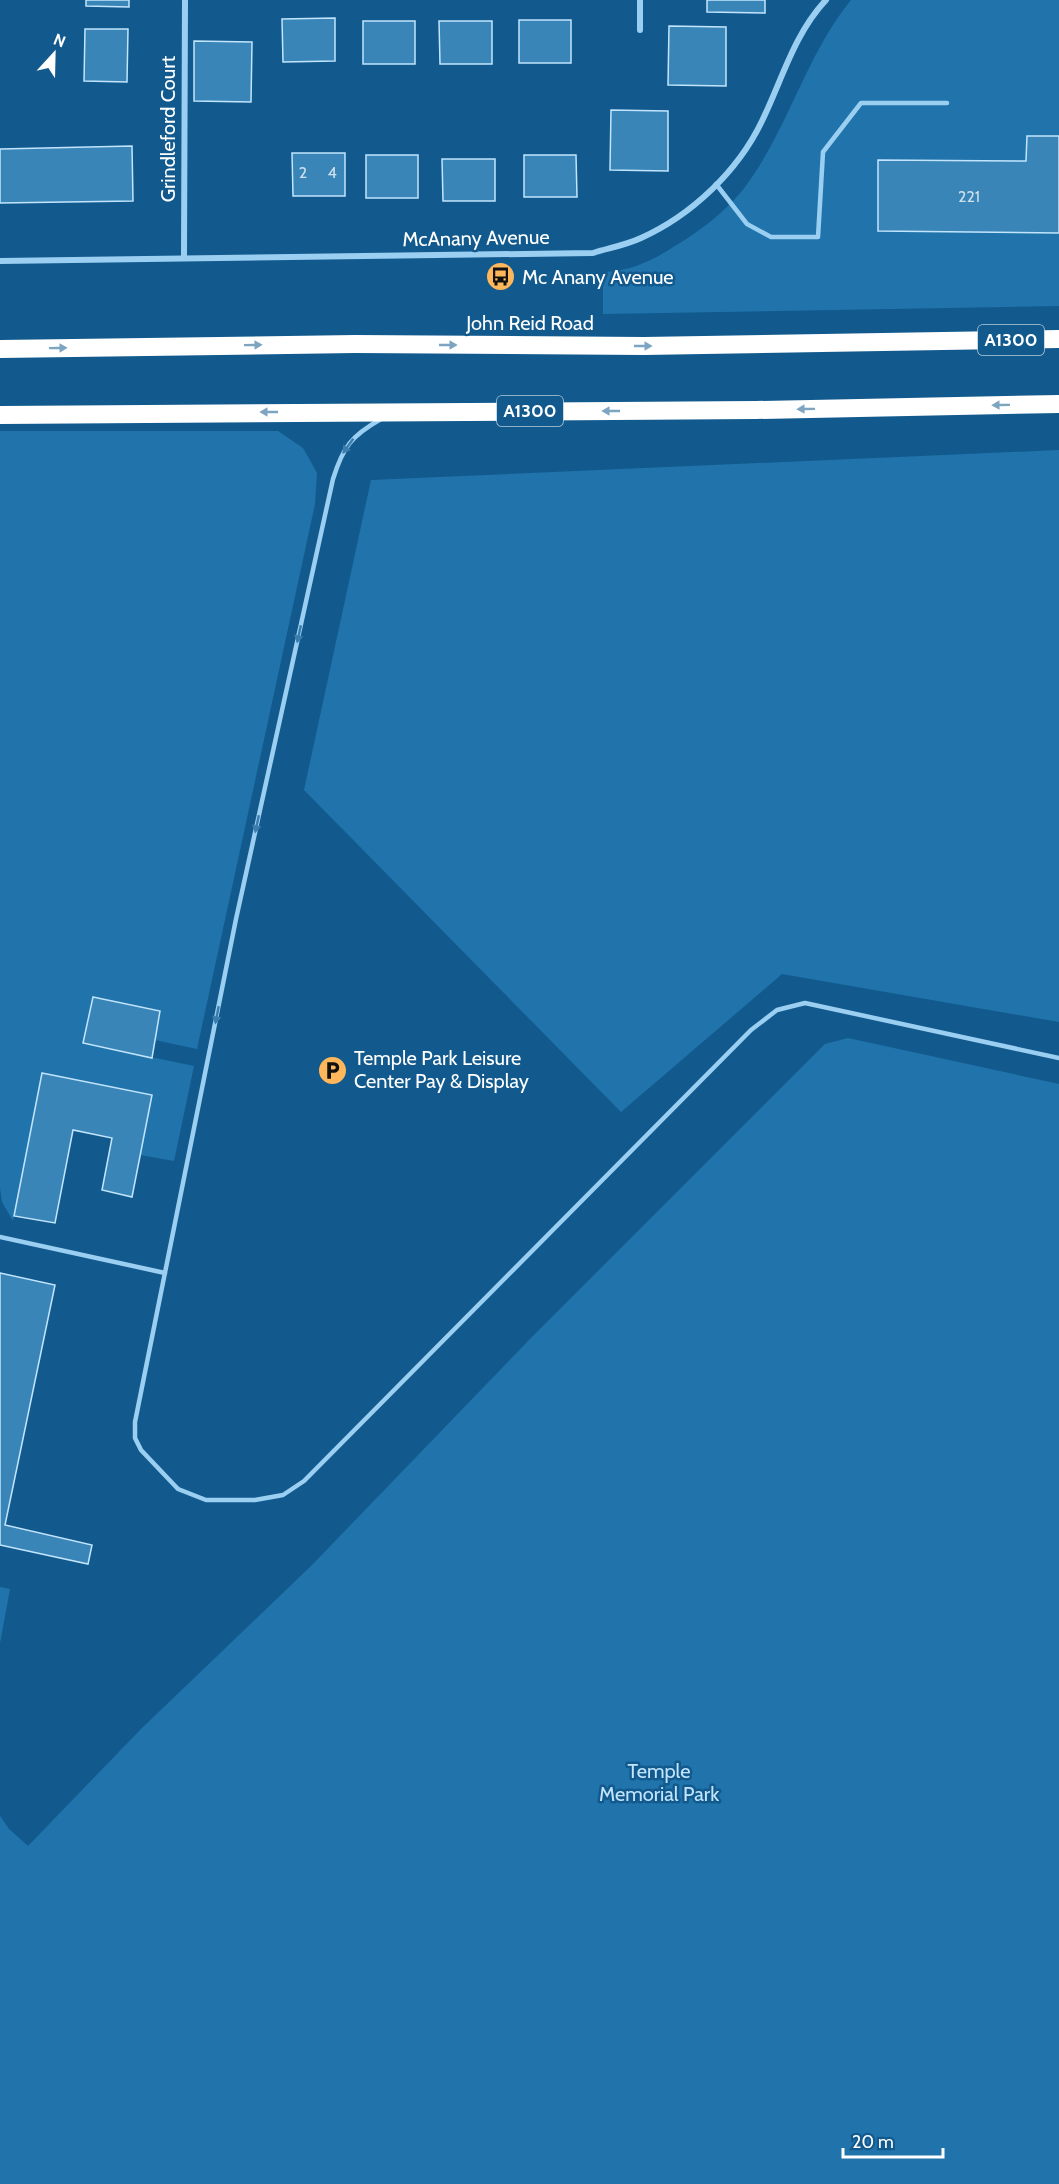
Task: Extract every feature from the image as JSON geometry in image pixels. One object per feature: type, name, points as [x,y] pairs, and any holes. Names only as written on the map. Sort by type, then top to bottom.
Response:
[{"type":"highway","name":"John Reid Road","points":[[0,349],[355,344],[644,346],[1059,339]]},
{"type":"highway","name":"A1300","points":[[0,415],[756,410],[1059,404]]},
{"type":"street","name":"Grindleford Court","points":[[184,257],[185,0]]},
{"type":"street","points":[[640,0],[640,30]]},
{"type":"street","name":"McAnany Avenue","points":[[0,261],[593,253],[641,238],[685,213],[742,156],[761,122],[784,69],[811,16],[826,0]]},
{"type":"lane","points":[[716,184],[747,224],[771,237],[818,237],[823,152],[861,103],[947,103]]},
{"type":"lane","points":[[394,411],[371,424],[354,438],[342,452],[333,479],[236,919],[135,1422],[135,1438],[141,1450],[178,1489],[206,1500],[255,1500],[283,1495],[304,1481],[752,1030],[777,1010],[805,1003],[1059,1059]]},
{"type":"lane","points":[[0,1237],[165,1273]]},
{"type":"green space","points":[[851,0],[1059,0],[1059,306],[603,314],[603,272],[632,267],[649,261],[685,240],[726,208],[743,190],[764,158],[822,43]]},
{"type":"green space","points":[[0,431],[278,431],[303,448],[317,473],[315,504],[197,1049],[155,1040],[160,1011],[93,998],[83,1043],[194,1066],[174,1161],[140,1155],[43,1073],[13,1221],[2,1202],[0,1188]]},
{"type":"green space","points":[[1059,450],[1059,1022],[782,974],[621,1112],[304,790],[371,480]]},
{"type":"green space","name":"Temple Memorial Park","points":[[848,1038],[1059,1084],[1059,2184],[0,2184],[0,1816],[9,1829],[28,1846],[141,1729],[312,1565],[530,1339],[825,1044]]},
{"type":"green space","points":[[0,1587],[10,1589],[0,1643]]},
{"type":"building","points":[[86,0],[129,0],[129,7],[86,6]]},
{"type":"building","points":[[707,0],[765,0],[765,13],[707,12]]},
{"type":"building","points":[[335,18],[335,61],[283,62],[282,19]]},
{"type":"building","points":[[519,20],[571,20],[571,63],[519,63]]},
{"type":"building","points":[[363,21],[415,21],[415,64],[363,64]]},
{"type":"building","points":[[439,21],[492,21],[492,64],[440,64]]},
{"type":"building","points":[[669,26],[726,27],[726,86],[668,85]]},
{"type":"building","points":[[85,29],[128,29],[127,82],[84,81]]},
{"type":"building","points":[[194,41],[252,42],[251,102],[194,101]]},
{"type":"building","points":[[611,110],[668,111],[668,171],[610,170]]},
{"type":"building","points":[[1027,136],[1059,136],[1059,233],[878,231],[878,160],[1026,161]]},
{"type":"building","points":[[132,146],[133,201],[0,203],[0,149]]},
{"type":"building","points":[[292,153],[345,153],[345,196],[293,196]]},
{"type":"building","points":[[366,155],[418,155],[418,198],[366,198]]},
{"type":"building","points":[[524,155],[576,155],[577,197],[524,197]]},
{"type":"building","points":[[442,159],[495,159],[495,201],[443,201]]},
{"type":"building","points":[[93,997],[160,1011],[152,1058],[83,1043]]},
{"type":"building","points":[[42,1073],[152,1095],[132,1197],[102,1190],[112,1138],[73,1130],[55,1223],[14,1216]]},
{"type":"building","points":[[0,1273],[55,1285],[5,1525],[92,1545],[88,1564],[0,1545]]},
{"type":"place","name":"Mc Anany Avenue","points":[[501,277]]},
{"type":"place","name":"Temple Park Leisure Center Pay & Display","points":[[333,1070]]}]
